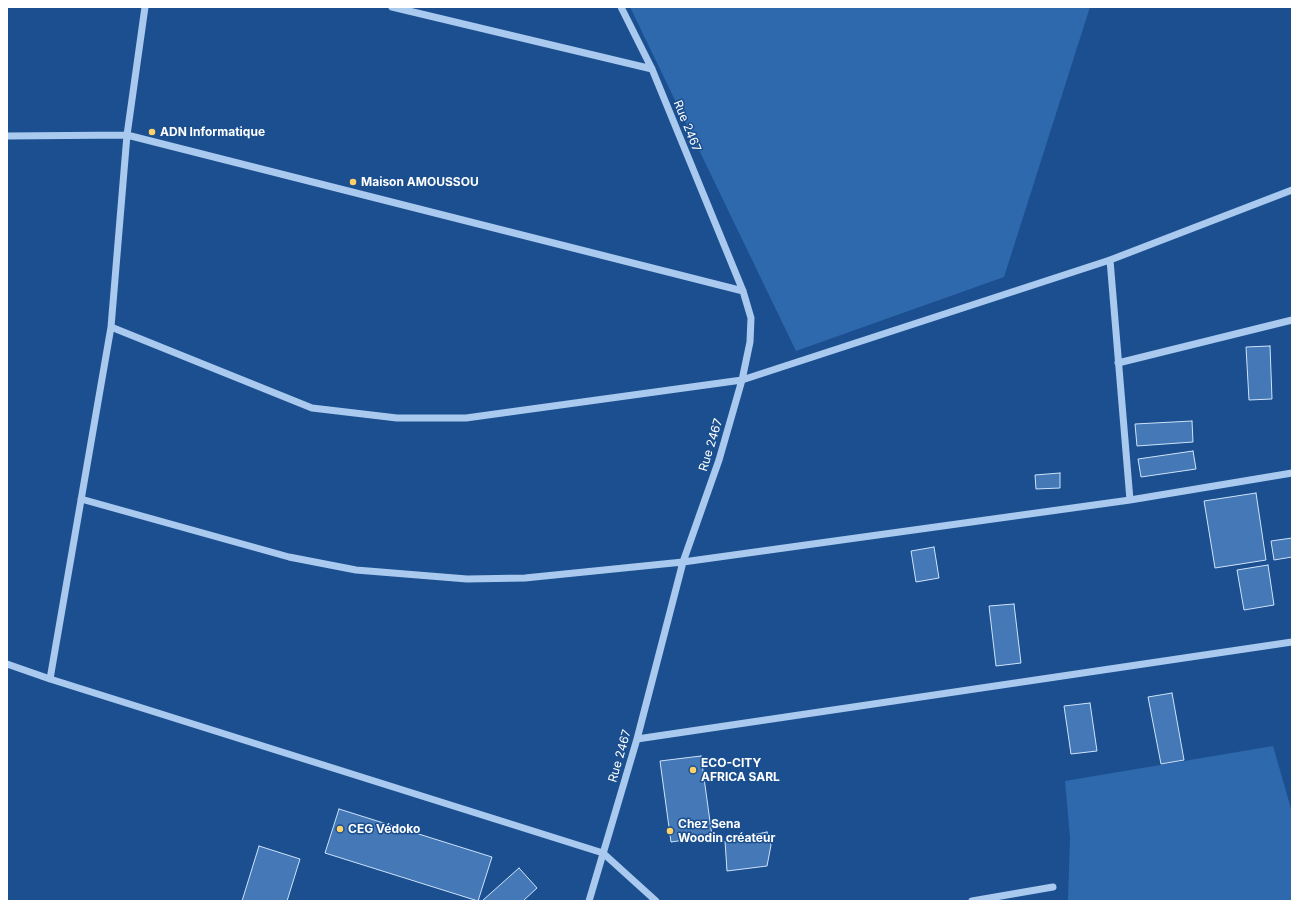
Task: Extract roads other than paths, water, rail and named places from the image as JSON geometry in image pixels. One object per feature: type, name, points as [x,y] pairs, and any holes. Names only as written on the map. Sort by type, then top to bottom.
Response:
[{"type":"street","points":[[50,679],[111,327],[127,135],[145,7]]},
{"type":"street","points":[[392,7],[652,69]]},
{"type":"street","name":"Rue 2467","points":[[589,901],[637,739],[683,562],[718,460],[742,380],[750,342],[750,318],[742,291],[652,69],[621,7]]},
{"type":"street","points":[[7,136],[127,135],[742,291]]},
{"type":"street","points":[[111,327],[312,408],[397,418],[466,418],[742,380],[1110,260],[1292,190]]},
{"type":"street","points":[[1110,260],[1130,500]]},
{"type":"street","points":[[1118,363],[1292,320]]},
{"type":"street","points":[[81,500],[289,557],[356,570],[467,579],[525,578],[683,562],[1130,500],[1292,473]]},
{"type":"street","points":[[637,739],[1292,642]]},
{"type":"street","points":[[7,664],[50,679],[603,853],[656,901]]},
{"type":"street","points":[[972,901],[1052,887]]},
{"type":"place","name":"ADN Informatique","points":[[152,132]]},
{"type":"place","name":"Maison AMOUSSOU","points":[[353,182]]},
{"type":"place","name":"ECO-CITY AFRICA SARL","points":[[693,770]]},
{"type":"place","name":"CEG Védoko","points":[[340,829]]},
{"type":"place","name":"Chez Sena Woodin créateur","points":[[670,831]]}]
